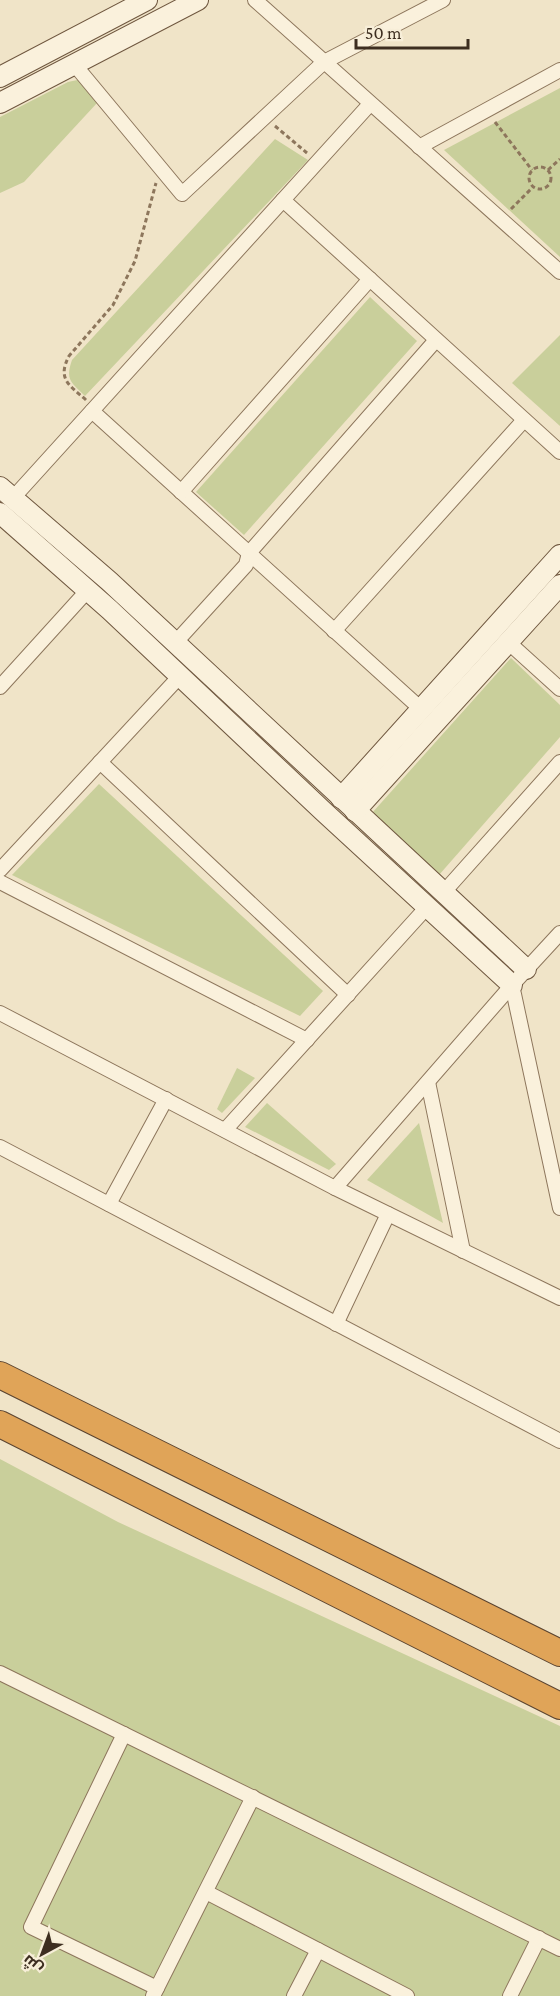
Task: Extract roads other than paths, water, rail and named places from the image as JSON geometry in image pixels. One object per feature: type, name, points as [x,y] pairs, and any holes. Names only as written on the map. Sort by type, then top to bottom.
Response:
[{"type":"highway","points":[[0,1376],[560,1653]]},
{"type":"highway","points":[[0,1424],[560,1706]]},
{"type":"street","points":[[0,77],[147,0]]},
{"type":"street","points":[[0,103],[198,0]]},
{"type":"street","points":[[255,0],[560,272]]},
{"type":"street","points":[[74,64],[182,194],[324,62],[443,0]]},
{"type":"street","points":[[86,32],[97,53]]},
{"type":"street","points":[[419,147],[560,70]]},
{"type":"street","points":[[370,104],[94,409],[7,492],[109,581],[526,969]]},
{"type":"street","points":[[283,200],[560,452]]},
{"type":"street","points":[[181,492],[370,279]]},
{"type":"street","points":[[175,643],[246,565],[249,553],[436,340]]},
{"type":"street","points":[[94,409],[181,492],[421,710]]},
{"type":"street","points":[[334,631],[524,420]]},
{"type":"street","points":[[0,513],[88,590],[512,985],[560,1208]]},
{"type":"street","points":[[348,804],[508,642],[557,572]]},
{"type":"street","points":[[348,804],[421,710],[557,572]]},
{"type":"street","points":[[0,687],[88,590]]},
{"type":"street","points":[[508,642],[560,689]]},
{"type":"street","points":[[0,870],[180,676]]},
{"type":"street","points":[[100,762],[348,995]]},
{"type":"street","points":[[443,893],[560,762]]},
{"type":"street","points":[[0,882],[307,1040]]},
{"type":"street","points":[[225,1130],[427,907]]},
{"type":"street","points":[[335,1188],[560,933]]},
{"type":"street","points":[[0,1013],[335,1188],[560,1298]]},
{"type":"street","points":[[428,1082],[463,1251]]},
{"type":"street","points":[[110,1204],[166,1100]]},
{"type":"street","points":[[0,1147],[560,1442]]},
{"type":"street","points":[[336,1324],[388,1214]]},
{"type":"street","points":[[0,1673],[560,1948]]},
{"type":"street","points":[[124,1734],[31,1927],[155,1992],[253,1797]]},
{"type":"street","points":[[206,1892],[407,1996]]},
{"type":"street","points":[[510,1996],[539,1938]]},
{"type":"street","points":[[294,1996],[318,1950]]}]
